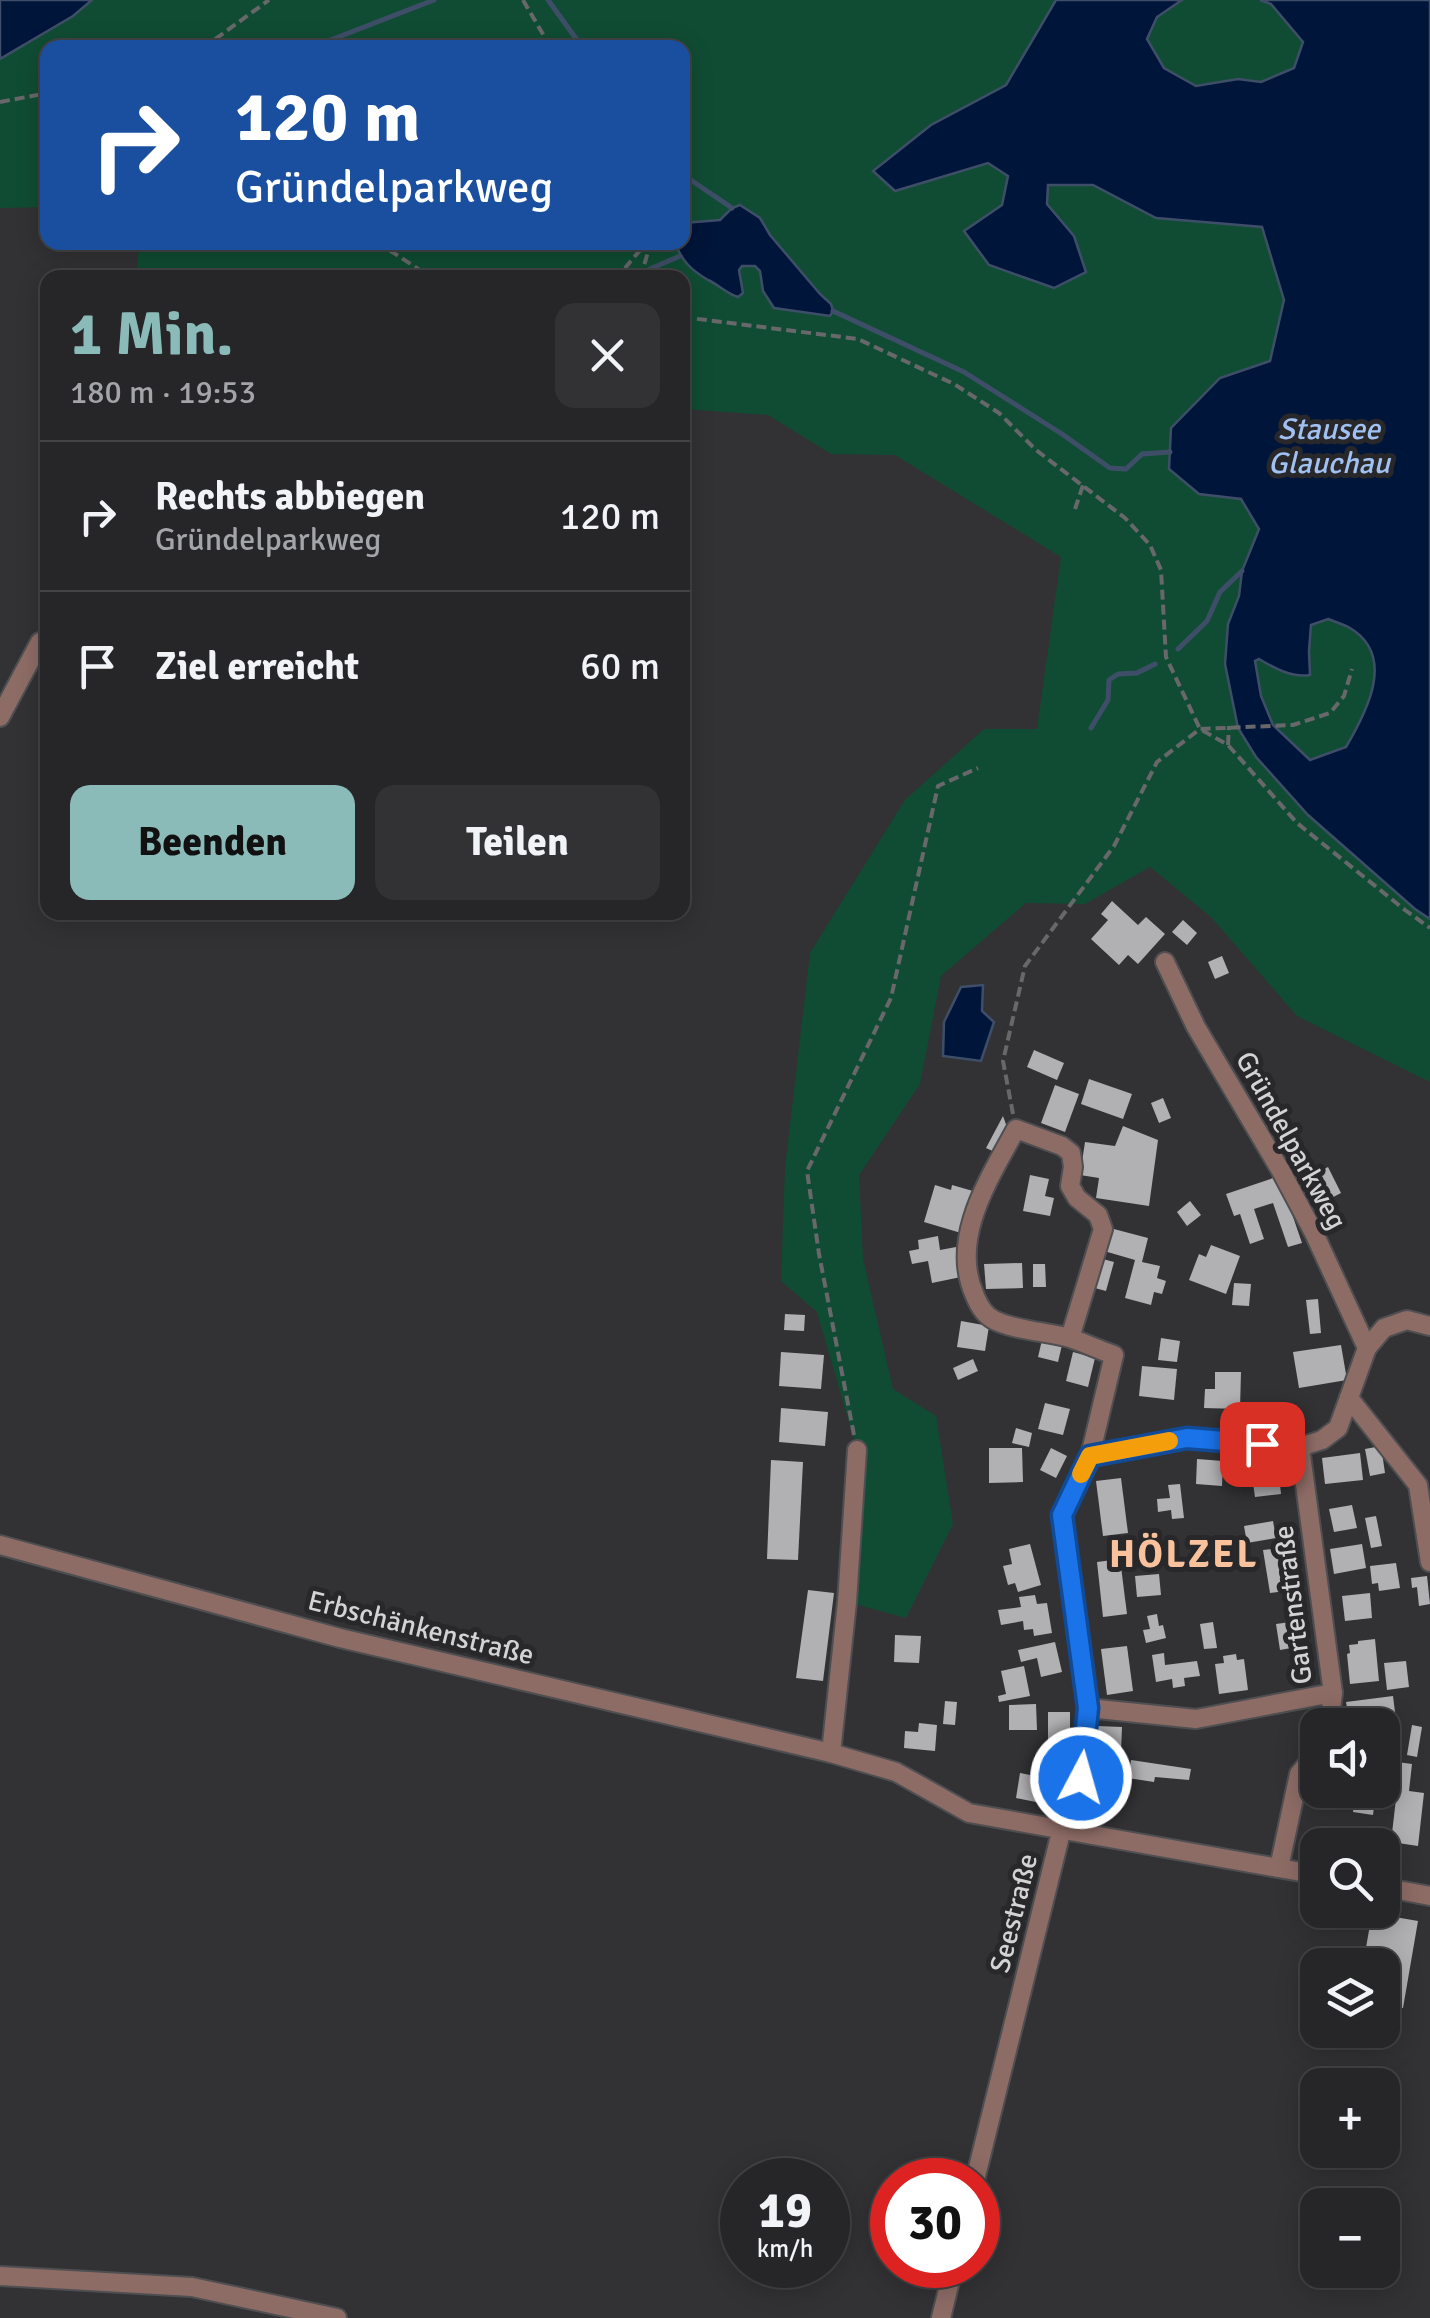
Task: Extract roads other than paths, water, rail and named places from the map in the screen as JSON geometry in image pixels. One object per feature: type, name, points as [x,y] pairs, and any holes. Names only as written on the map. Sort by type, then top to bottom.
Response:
[{"type":"street","points":[[0,717],[40,642]]},
{"type":"street","name":"Gründelparkweg","points":[[1165,962],[1196,1028],[1314,1233],[1366,1348]]},
{"type":"street","name":"Seestraße","points":[[980,2158],[1062,1828],[1081,1778],[1088,1708],[1062,1515],[1090,1456],[1114,1356],[1070,1338],[995,1320],[980,1309],[968,1282],[965,1252],[972,1219],[1016,1129],[1062,1146],[1071,1154],[1070,1186],[1077,1198],[1098,1214],[1103,1229],[1070,1338]]},
{"type":"street","points":[[1090,1456],[1187,1438],[1300,1446],[1322,1440],[1338,1428],[1366,1348],[1384,1328],[1407,1320],[1430,1326]]},
{"type":"street","points":[[1349,1398],[1418,1484],[1430,1562]]},
{"type":"street","name":"Gartenstraße","points":[[1088,1708],[1196,1719],[1333,1693],[1300,1446]]},
{"type":"street","points":[[831,1753],[847,1602],[857,1450]]},
{"type":"street","name":"Erbschänkenstraße","points":[[0,1545],[340,1638],[831,1753],[896,1772],[968,1813],[1300,1872]]},
{"type":"street","points":[[1331,1708],[1333,1693]]},
{"type":"street","points":[[1279,1868],[1300,1773]]},
{"type":"street","points":[[1400,1890],[1430,1896]]},
{"type":"street","points":[[0,2276],[192,2287],[337,2318]]},
{"type":"street","points":[[941,2318],[948,2288]]},
{"type":"water","points":[[0,0],[92,0],[73,16],[0,59]]},
{"type":"water","name":"Stausee Glauchau","points":[[1056,0],[1182,0],[1157,17],[1147,39],[1164,68],[1196,86],[1238,79],[1261,82],[1294,68],[1303,42],[1271,4],[1260,0],[1430,0],[1430,919],[1308,815],[1256,757],[1238,728],[1225,664],[1228,624],[1239,596],[1242,571],[1259,529],[1241,499],[1199,494],[1169,469],[1171,428],[1220,378],[1270,361],[1284,300],[1262,227],[1156,218],[1093,185],[1048,185],[1047,204],[1074,236],[1086,272],[1054,288],[989,265],[964,231],[1002,205],[1008,176],[988,163],[895,191],[873,171],[931,125],[1006,85]],"holes":[[[1328,619],[1350,628],[1364,640],[1372,654],[1373,685],[1362,718],[1346,747],[1310,760],[1273,725],[1261,696],[1255,661],[1259,659],[1290,674],[1310,675],[1311,625]]]},
{"type":"water","points":[[740,205],[760,218],[770,235],[831,304],[830,316],[774,308],[763,291],[760,271],[755,266],[742,266],[739,270],[743,293],[738,297],[692,269],[679,250],[690,250],[690,222],[720,220]]},
{"type":"water","points":[[983,985],[982,1011],[994,1022],[981,1061],[943,1056],[944,1022],[961,987]]},
{"type":"waterway","points":[[331,40],[434,0]]},
{"type":"waterway","points":[[548,0],[577,40]]},
{"type":"waterway","points":[[690,179],[732,208]]},
{"type":"waterway","points":[[650,269],[680,256]]},
{"type":"waterway","points":[[833,311],[964,372],[1110,468],[1126,469],[1142,454],[1170,452]]},
{"type":"waterway","points":[[1178,649],[1207,621],[1220,592],[1242,571]]},
{"type":"waterway","points":[[1091,728],[1108,700],[1109,680],[1155,664]]},
{"type":"district","name":"HÖLZEL","points":[[1184,1554]]}]
